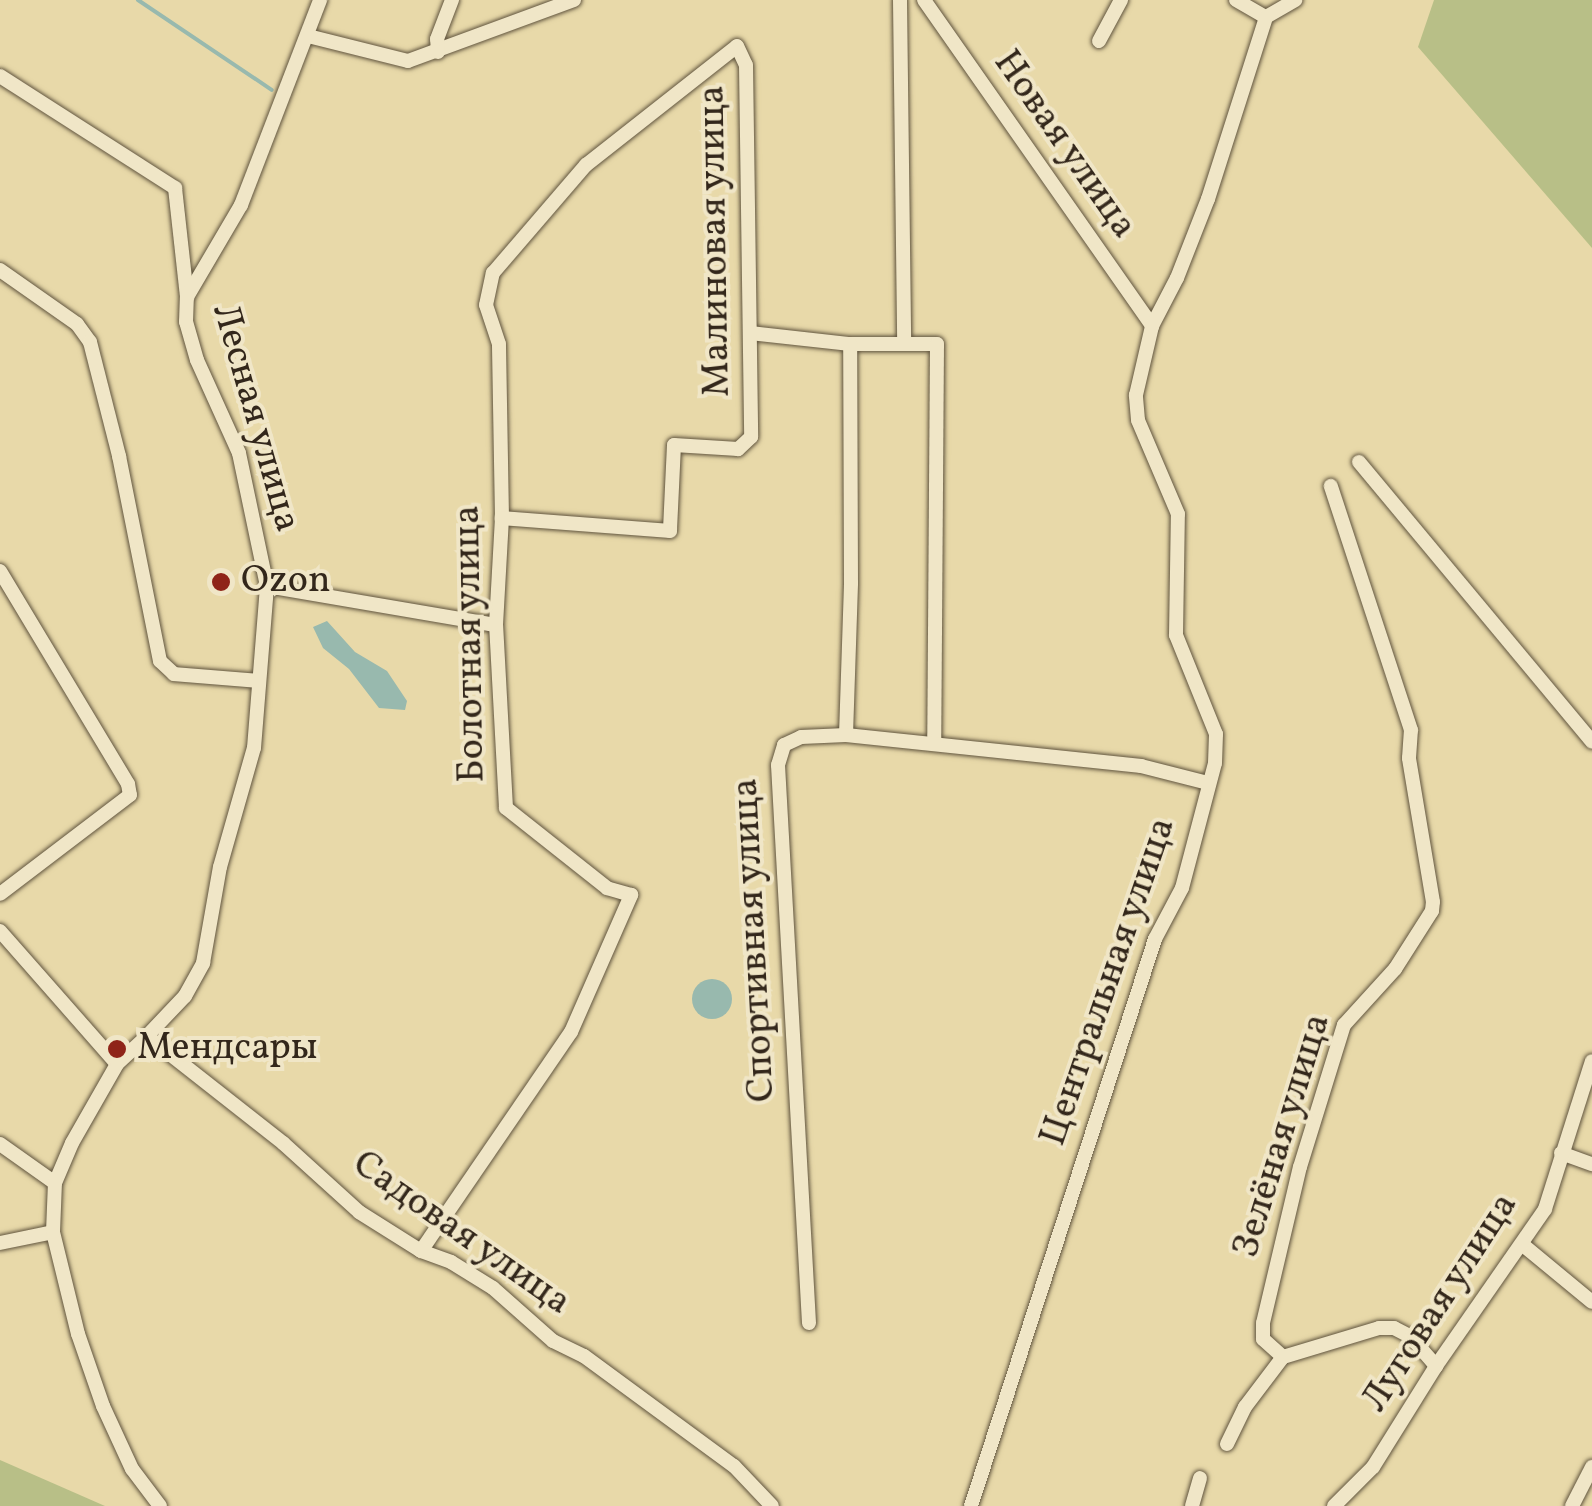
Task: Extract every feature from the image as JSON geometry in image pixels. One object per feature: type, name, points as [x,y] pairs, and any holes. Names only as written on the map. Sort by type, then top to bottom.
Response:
[{"type":"street","name":"Лесная улица","points":[[147,1036],[185,996],[203,963],[220,868],[254,748],[267,586],[238,453],[197,360],[186,322],[187,297],[241,205],[320,0]]},
{"type":"street","points":[[438,52],[436,39],[452,0]]},
{"type":"street","points":[[308,36],[408,61],[574,0]]},
{"type":"street","points":[[900,0],[904,344]]},
{"type":"street","name":"Новая улица","points":[[924,0],[1152,326]]},
{"type":"street","points":[[1099,41],[1120,0]]},
{"type":"street","points":[[1236,0],[1266,17]]},
{"type":"street","points":[[1152,326],[1177,278],[1208,198],[1266,17],[1295,0]]},
{"type":"street","name":"Малиновая улица","points":[[493,273],[586,165],[737,46],[746,65],[751,438],[738,449],[674,446],[670,531],[502,518]]},
{"type":"street","points":[[0,76],[175,188],[187,297]]},
{"type":"street","points":[[0,270],[77,324],[90,342],[119,456],[160,661],[174,674],[259,681]]},
{"type":"street","name":"Болотная улица","points":[[421,1251],[571,1032],[631,895],[607,888],[506,808],[496,626],[502,518],[499,344],[486,305],[493,273]]},
{"type":"street","name":"Центральная улица","points":[[971,1506],[1149,956],[1182,888],[1215,763],[1216,734],[1176,635],[1178,514],[1138,420],[1140,364],[1152,326]]},
{"type":"street","points":[[750,332],[850,344],[937,344],[939,562],[934,744]]},
{"type":"street","points":[[846,736],[851,583],[850,344]]},
{"type":"street","points":[[1359,462],[1592,742]]},
{"type":"street","name":"Зелёная улица","points":[[1282,1357],[1264,1339],[1263,1323],[1324,1083],[1348,1017],[1395,969],[1433,902],[1410,758],[1411,730],[1331,486]]},
{"type":"street","points":[[0,572],[128,784],[130,795],[0,894]]},
{"type":"street","points":[[267,586],[496,626]]},
{"type":"street","name":"Спортивная улица","points":[[810,1322],[780,751],[790,740],[846,736],[1141,766],[1208,783]]},
{"type":"street","points":[[0,931],[117,1064]]},
{"type":"street","points":[[147,1036],[117,1064],[54,1183],[53,1232],[78,1334],[102,1406],[132,1469],[160,1506]]},
{"type":"street","name":"Садовая улица","points":[[147,1036],[283,1143],[359,1212],[421,1251],[451,1262],[493,1288],[553,1340],[584,1356],[734,1466],[772,1506]]},
{"type":"street","name":"Луговая улица","points":[[1334,1506],[1374,1467],[1436,1366],[1523,1246],[1544,1210],[1592,1061]]},
{"type":"street","points":[[0,1144],[54,1183]]},
{"type":"street","points":[[1561,1154],[1592,1164]]},
{"type":"street","points":[[0,1242],[53,1232]]},
{"type":"street","points":[[1523,1246],[1592,1302]]},
{"type":"street","points":[[1227,1444],[1245,1407],[1282,1357],[1378,1328],[1394,1328],[1410,1336],[1436,1366]]},
{"type":"street","points":[[1572,1506],[1592,1467]]},
{"type":"street","points":[[1192,1506],[1200,1478]]},
{"type":"green space","points":[[1434,0],[1592,0],[1592,248],[1418,47]]},
{"type":"green space","points":[[0,1460],[105,1506],[0,1506]]},
{"type":"water","points":[[327,621],[355,652],[387,671],[407,701],[405,710],[379,708],[349,669],[323,648],[313,627]]},
{"type":"water","points":[[712,979],[726,985],[732,999],[726,1013],[712,1019],[698,1013],[692,999],[698,985]]},
{"type":"waterway","points":[[138,0],[272,90]]},
{"type":"place","name":"Ozon","points":[[221,582]]},
{"type":"place","name":"Мендсары","points":[[117,1049]]}]
